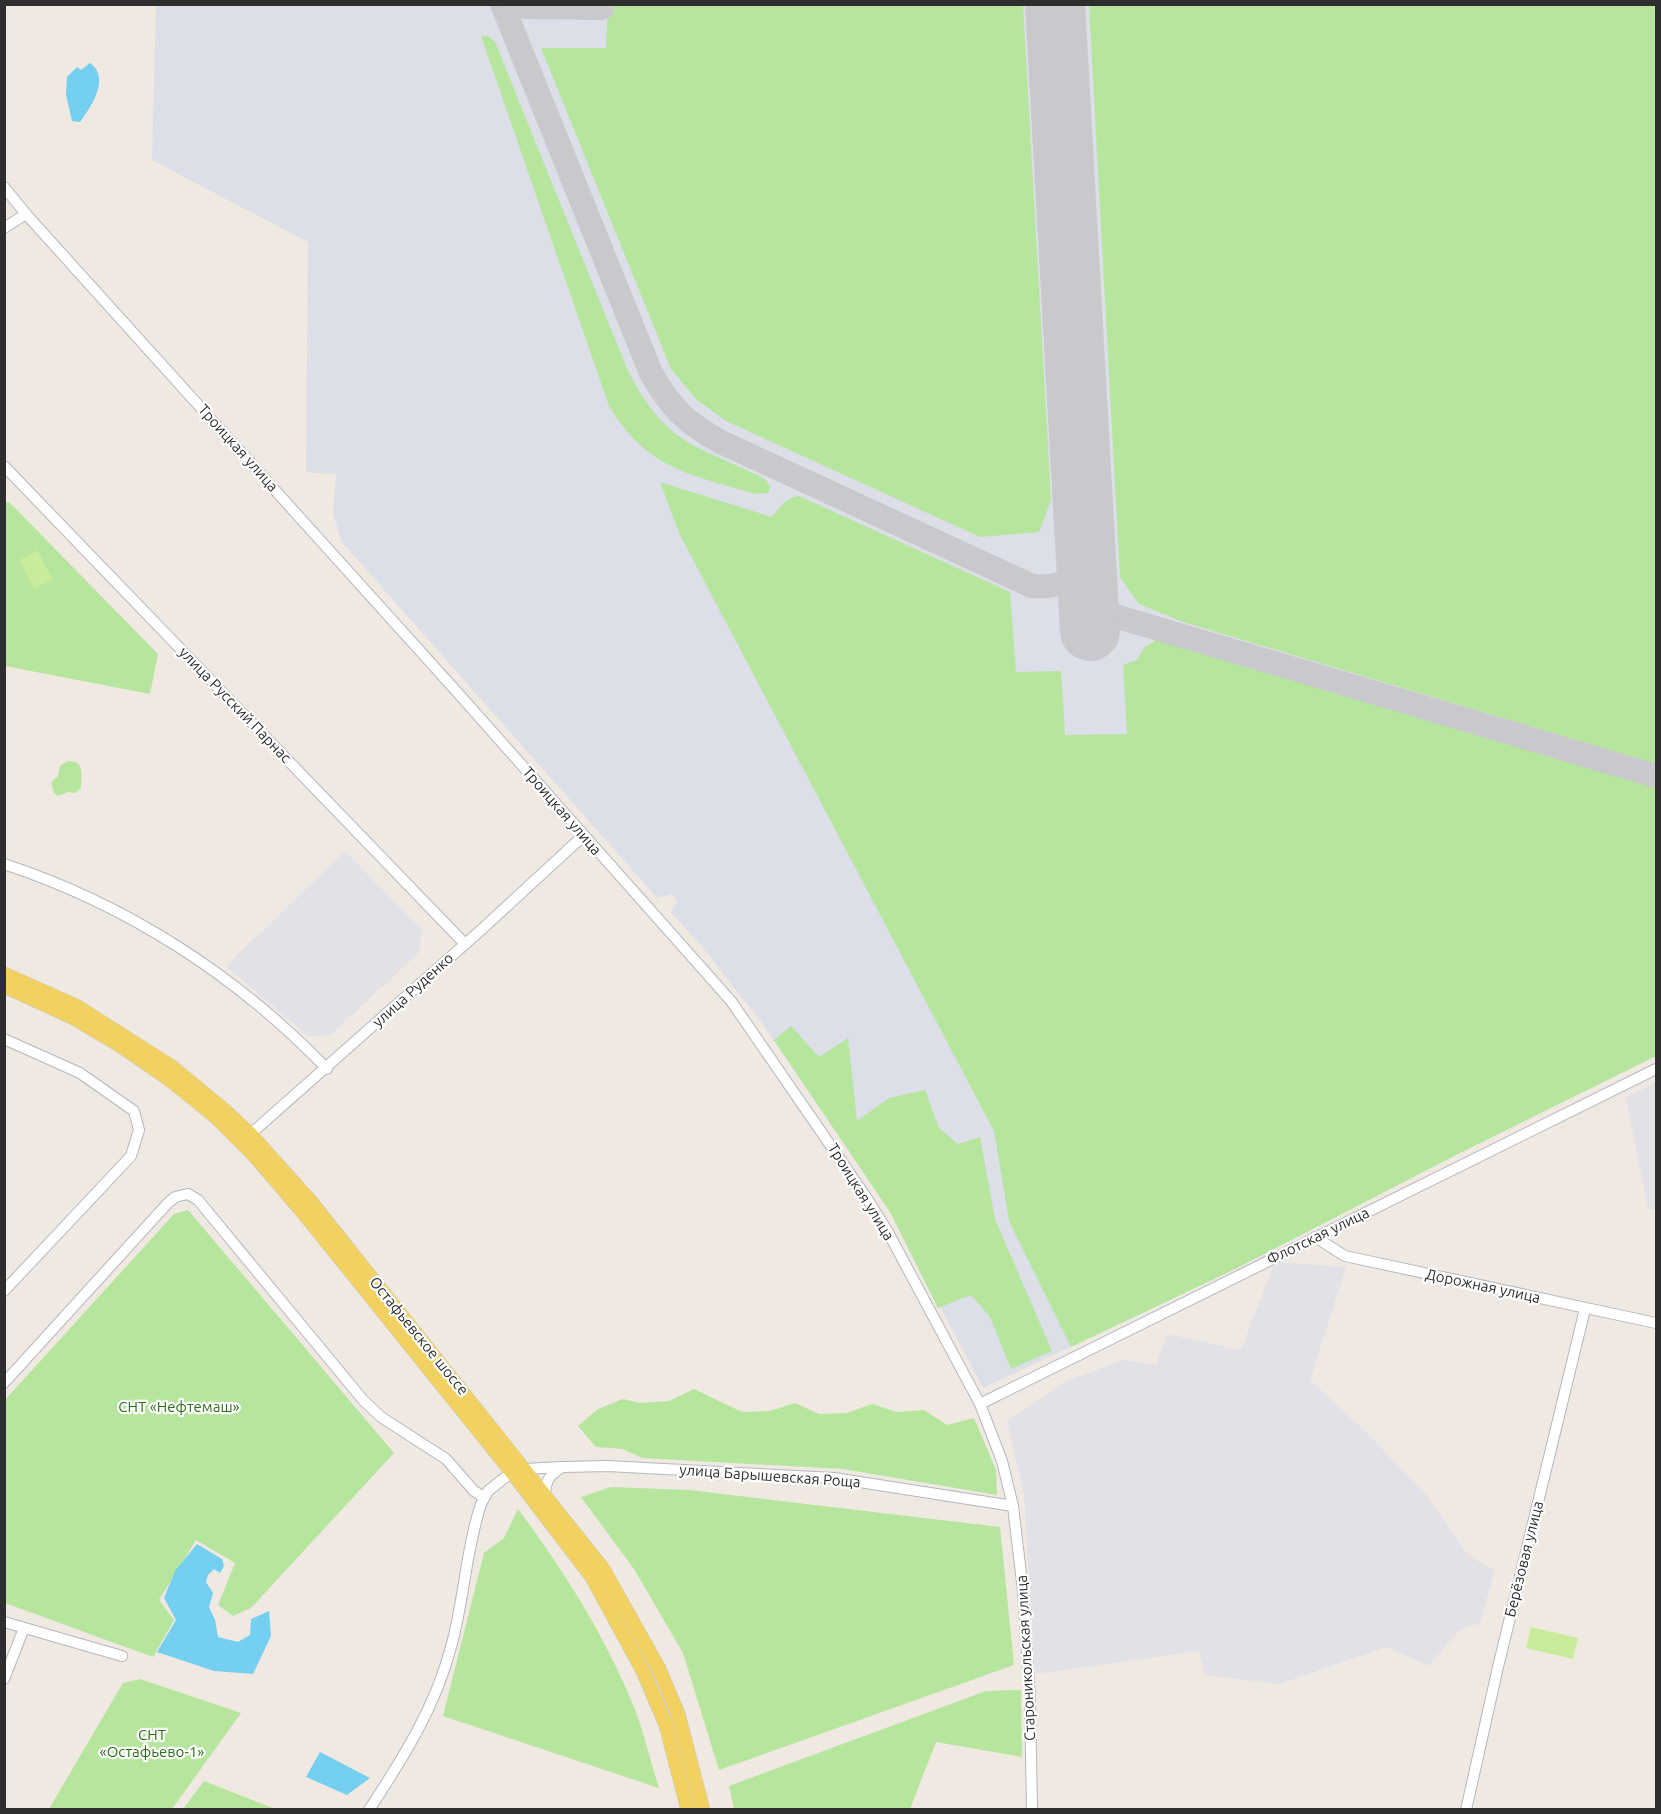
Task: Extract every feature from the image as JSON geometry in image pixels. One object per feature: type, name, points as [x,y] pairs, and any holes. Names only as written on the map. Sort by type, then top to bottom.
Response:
[{"type":"main road","name":"Остафьевское шоссе","points":[[4,974],[76,1006],[172,1068],[224,1110],[246,1138],[311,1202],[519,1471],[592,1577],[643,1671],[666,1725],[688,1809]]},
{"type":"main road","name":"Остафьевское шоссе","points":[[4,986],[72,1017],[118,1044],[169,1079],[246,1138]]},
{"type":"main road","name":"Остафьевское шоссе","points":[[519,1471],[545,1494],[603,1569],[659,1669],[686,1738],[703,1809]]},
{"type":"street","name":"Троицкая улица","points":[[5,188],[710,976],[754,1032],[866,1197],[888,1234],[980,1404],[1002,1461],[1013,1506]]},
{"type":"street","points":[[4,228],[26,214]]},
{"type":"street","name":"улица Русский Парнас","points":[[7,473],[465,944]]},
{"type":"street","name":"улица Руденко","points":[[246,1138],[327,1069],[583,836]]},
{"type":"street","points":[[4,864],[77,892],[142,925],[176,946],[237,989],[295,1038],[327,1069]]},
{"type":"street","points":[[4,1039],[80,1073],[134,1111],[139,1130],[131,1156],[4,1291]]},
{"type":"street","name":"Флотская улица","points":[[980,1404],[1656,1069]]},
{"type":"street","points":[[4,1383],[167,1204],[175,1197],[193,1195],[363,1400],[381,1417],[446,1459],[474,1491],[484,1497]]},
{"type":"street","name":"Дорожная улица","points":[[1315,1237],[1345,1256],[1656,1323]]},
{"type":"street","name":"Берёзовая улица","points":[[1466,1809],[1585,1309]]},
{"type":"street","points":[[545,1494],[550,1474],[562,1467]]},
{"type":"street","name":"улица Барышевская Роща","points":[[519,1471],[562,1467],[633,1467],[834,1478],[1013,1506]]},
{"type":"street","points":[[369,1809],[408,1749],[438,1690],[451,1648],[478,1512],[484,1497],[495,1485],[519,1471]]},
{"type":"street","name":"Староникольская улица","points":[[1013,1506],[1023,1591],[1032,1809]]},
{"type":"street","points":[[4,1622],[122,1656]]},
{"type":"street","points":[[4,1679],[24,1628]]},
{"type":"shaded area","points":[[156,5],[1656,5],[1656,1056],[1454,1156],[1235,1269],[983,1388],[890,1212],[761,1022],[704,949],[671,912],[677,901],[672,894],[657,898],[341,541],[333,513],[336,474],[306,472],[308,242],[152,160]]},
{"type":"shaded area","points":[[345,851],[422,930],[419,952],[331,1035],[308,1036],[226,966]]},
{"type":"shaded area","points":[[1656,1082],[1656,1209],[1648,1209],[1626,1098]]},
{"type":"shaded area","points":[[1275,1262],[1346,1267],[1310,1380],[1370,1436],[1427,1496],[1469,1556],[1495,1570],[1480,1623],[1459,1630],[1429,1666],[1387,1647],[1279,1684],[1205,1675],[1199,1651],[1035,1674],[1024,1494],[1007,1421],[1067,1381],[1123,1360],[1156,1365],[1167,1334],[1241,1350]]},
{"type":"green space","points":[[608,5],[1023,5],[1051,500],[1039,532],[980,537],[726,421],[696,399],[671,369],[541,48],[606,48]]},
{"type":"green space","points":[[1089,5],[1656,5],[1656,764],[1180,621],[1139,604],[1120,577]]},
{"type":"green space","points":[[481,36],[488,36],[495,42],[628,371],[640,392],[671,430],[700,449],[766,480],[770,487],[768,493],[756,494],[710,481],[655,457],[639,444],[609,406]]},
{"type":"green space","points":[[660,482],[772,517],[786,501],[799,496],[1010,592],[1016,672],[1061,671],[1065,735],[1127,734],[1123,665],[1137,660],[1144,648],[1164,635],[1656,782],[1656,1056],[1454,1156],[1235,1269],[1071,1347],[1009,1221],[994,1131],[680,535]]},
{"type":"green space","points":[[9,502],[158,654],[150,694],[5,666],[4,503]]},
{"type":"green space","points":[[37,550],[53,579],[34,589],[19,560]]},
{"type":"green space","points":[[68,761],[80,766],[81,788],[75,793],[68,792],[58,796],[54,793],[51,783],[58,776],[60,766]]},
{"type":"green space","points":[[791,1026],[819,1057],[848,1038],[857,1121],[889,1098],[925,1090],[939,1128],[958,1144],[980,1137],[995,1219],[1052,1351],[1011,1369],[990,1317],[971,1295],[938,1308],[890,1212],[774,1040]]},
{"type":"green space","name":"СНТ «Нефтемаш»","points":[[188,1210],[394,1453],[251,1608],[233,1616],[218,1605],[235,1563],[196,1540],[159,1600],[174,1620],[153,1657],[5,1603],[4,1401],[174,1214]]},
{"type":"green space","points":[[694,1389],[742,1412],[770,1411],[795,1403],[819,1414],[847,1413],[872,1404],[897,1412],[924,1410],[947,1425],[974,1418],[996,1470],[997,1495],[843,1469],[642,1458],[623,1449],[596,1447],[578,1426],[598,1409],[623,1399],[640,1403],[669,1401]]},
{"type":"green space","points":[[611,1487],[689,1490],[1000,1527],[1014,1665],[719,1770],[683,1653],[634,1569],[581,1497]]},
{"type":"green space","points":[[518,1509],[584,1607],[612,1658],[636,1712],[659,1788],[443,1716],[484,1553],[504,1538]]},
{"type":"green space","points":[[1531,1627],[1578,1638],[1573,1659],[1526,1648]]},
{"type":"green space","name":"СНТ «Остафьево-1»","points":[[140,1679],[241,1713],[172,1809],[49,1809],[123,1683]]},
{"type":"green space","points":[[1021,1690],[1022,1757],[936,1742],[910,1809],[734,1809],[729,1786],[986,1691]]},
{"type":"green space","points":[[204,1781],[275,1809],[183,1809]]},
{"type":"water","points":[[90,63],[99,76],[97,92],[94,101],[80,122],[72,121],[66,95],[67,77],[77,67],[81,70]]},
{"type":"water","points":[[197,1544],[222,1559],[224,1566],[220,1573],[214,1569],[208,1575],[206,1582],[213,1593],[209,1607],[215,1620],[218,1637],[238,1642],[250,1635],[251,1619],[269,1611],[271,1636],[253,1674],[214,1671],[157,1652],[176,1620],[164,1598],[175,1571]]},
{"type":"water","points":[[320,1752],[370,1778],[347,1795],[306,1777]]},
{"type":"taxiway","points":[[502,4],[651,373],[665,396],[688,421],[721,442],[1032,586],[1052,586],[1067,580],[1078,567],[1086,549]]},
{"type":"taxiway","points":[[514,4],[525,7],[602,8]]},
{"type":"taxiway","points":[[1088,596],[1105,612],[1115,616],[1656,776]]},
{"type":"runway","points":[[1055,4],[1090,631]]}]
